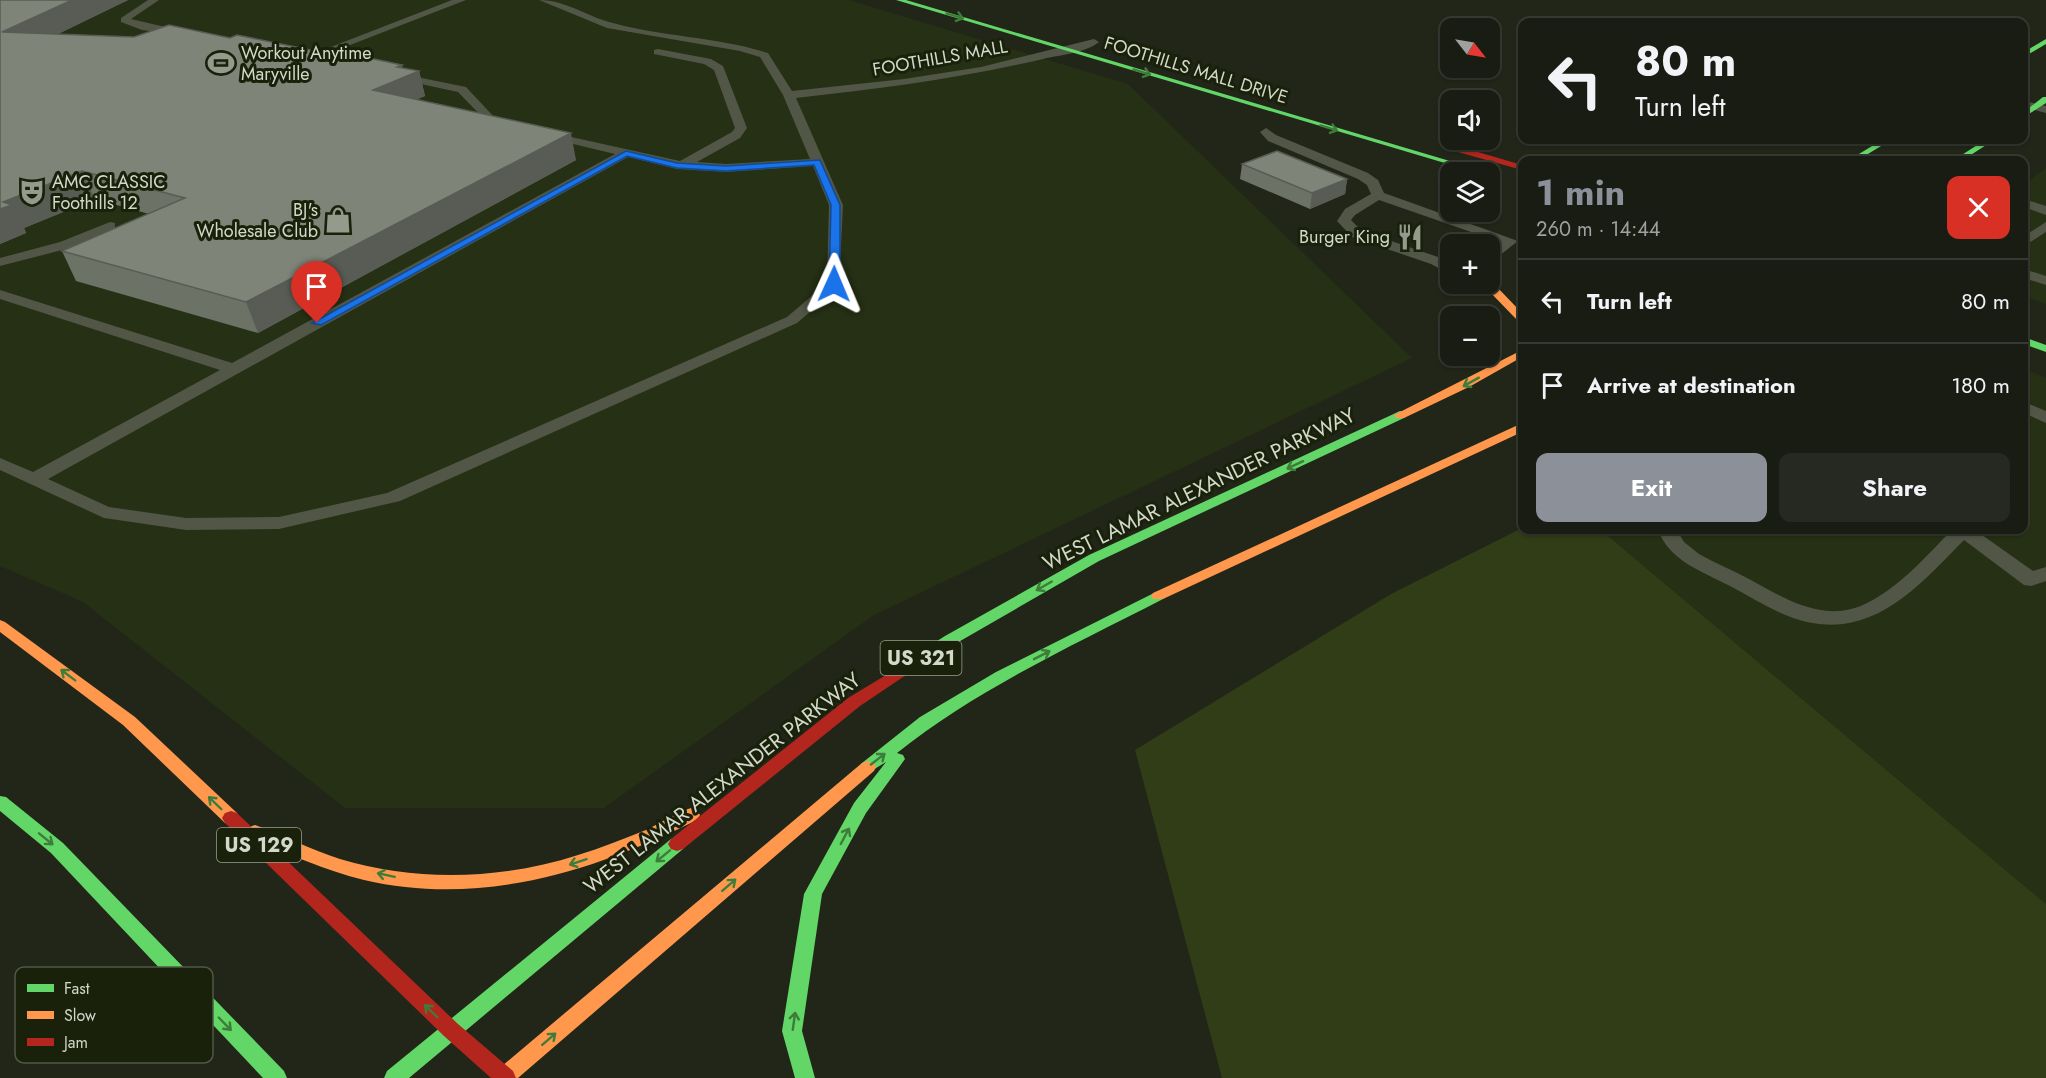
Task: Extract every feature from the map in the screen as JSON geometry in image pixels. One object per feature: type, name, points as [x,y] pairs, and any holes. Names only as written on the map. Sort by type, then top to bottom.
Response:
[{"type":"main road","name":"FOOTHILLS MALL DRIVE","points":[[899,0],[1449,162]]},
{"type":"main road","name":"FOOTHILLS MALL DRIVE","points":[[946,0],[1099,44]]},
{"type":"main road","points":[[2028,52],[2046,41]]},
{"type":"main road","points":[[2032,109],[2046,99]]},
{"type":"main road","points":[[1326,111],[1369,123]]},
{"type":"main road","points":[[1860,156],[1880,144]]},
{"type":"main road","points":[[1966,156],[1984,144]]},
{"type":"main road","points":[[1460,150],[1518,167]]},
{"type":"main road","points":[[1500,290],[1516,294]]},
{"type":"main road","points":[[1495,294],[1518,315]]},
{"type":"main road","points":[[2028,342],[2046,349]]},
{"type":"main road","name":"WEST LAMAR ALEXANDER PARKWAY","points":[[394,1078],[746,787],[854,702],[950,640],[1094,558],[1465,385],[1518,355]]},
{"type":"main road","name":"US 321","points":[[505,1078],[854,778],[926,721],[1001,676],[1146,602],[1518,430]]},
{"type":"main road","name":"US 129","points":[[0,625],[129,721],[451,1030],[505,1078]]},
{"type":"main road","points":[[805,1078],[792,1031],[813,894],[860,808],[926,721]]},
{"type":"main road","points":[[239,826],[332,864],[410,881],[484,883],[549,871],[635,844],[746,787]]},
{"type":"main road","points":[[0,802],[57,849],[170,967]]},
{"type":"main road","points":[[213,1011],[277,1078]]},
{"type":"lane","points":[[154,0],[124,20],[142,27],[199,36]]},
{"type":"lane","points":[[333,62],[305,56],[461,0]]},
{"type":"lane","points":[[0,463],[104,512],[186,524],[279,523],[393,497],[792,320],[834,284],[836,205],[789,95],[764,55],[742,48],[611,26],[546,0]]},
{"type":"lane","points":[[683,165],[735,135],[741,128],[719,68],[707,61],[658,52],[686,39]]},
{"type":"lane","name":"FOOTHILLS MALL","points":[[789,95],[894,85],[985,70],[1099,44]]},
{"type":"lane","points":[[384,73],[462,89],[492,121],[515,127]]},
{"type":"lane","points":[[537,132],[683,165],[726,168],[817,162]]},
{"type":"lane","points":[[1266,132],[1272,138],[1363,176],[1373,183],[1378,195],[1491,234]]},
{"type":"lane","points":[[34,479],[626,153]]},
{"type":"lane","points":[[1378,195],[1350,212],[1344,221],[1350,228],[1357,234],[1440,264]]},
{"type":"lane","points":[[2028,204],[2046,211]]},
{"type":"lane","points":[[0,262],[65,246],[110,226]]},
{"type":"lane","points":[[2028,240],[2043,231]]},
{"type":"lane","points":[[1500,237],[1511,241],[1500,249]]},
{"type":"lane","points":[[2028,274],[2046,281]]},
{"type":"lane","points":[[0,294],[233,369]]},
{"type":"lane","points":[[2028,409],[2046,418]]},
{"type":"lane","points":[[1670,534],[1672,540],[1693,558],[1807,616],[1826,619],[1847,619],[1889,602],[1959,534]]},
{"type":"lane","points":[[1968,534],[2031,580],[2046,573]]},
{"type":"shaded area","points":[[0,0],[849,0],[1128,84],[1412,358],[874,615],[604,808],[345,808],[83,602],[0,566]]},
{"type":"shaded area","points":[[2046,168],[2046,304],[2028,297],[2028,182]]},
{"type":"shaded area","points":[[2028,371],[2046,378],[2046,904],[1606,534],[2028,534]]},
{"type":"shaded area","points":[[1518,530],[1518,534],[1606,534],[2046,904],[2046,1078],[1222,1078],[1135,750],[1391,594]]},
{"type":"building","points":[[0,0],[72,0],[2,32],[134,37],[169,25],[230,38],[237,35],[345,57],[351,54],[419,71],[373,90],[571,133],[246,302],[62,251],[185,198],[82,171],[3,202],[12,205],[0,209]]},
{"type":"building","points":[[1277,151],[1347,179],[1312,193],[1242,164]]},
{"type":"traffic: fast","points":[[899,0],[1449,162]]},
{"type":"traffic: fast","points":[[2028,52],[2046,41]]},
{"type":"traffic: fast","points":[[2028,112],[2046,99]]},
{"type":"traffic: fast","points":[[1860,156],[1880,144]]},
{"type":"traffic: fast","points":[[1964,156],[1984,144]]},
{"type":"traffic: fast","points":[[2028,342],[2046,349]]},
{"type":"traffic: fast","points":[[901,671],[950,640],[1094,558],[1400,415]]},
{"type":"traffic: fast","points":[[868,767],[926,721],[1001,676],[1158,596]]},
{"type":"traffic: fast","points":[[805,1078],[792,1031],[813,894],[860,808],[897,759]]},
{"type":"traffic: fast","points":[[0,802],[57,848],[171,967]]},
{"type":"traffic: fast","points":[[394,1078],[677,844]]},
{"type":"traffic: fast","points":[[213,1011],[277,1078]]},
{"type":"traffic: slow","points":[[1498,294],[1518,315]]},
{"type":"traffic: slow","points":[[1400,415],[1465,385],[1518,355]]},
{"type":"traffic: slow","points":[[1158,596],[1518,430]]},
{"type":"traffic: slow","points":[[0,625],[129,721],[231,818]]},
{"type":"traffic: slow","points":[[503,1078],[868,767]]},
{"type":"traffic: slow","points":[[255,832],[337,865],[366,873],[408,881],[450,883],[492,881],[575,864],[654,834],[691,815]]},
{"type":"traffic: jam","points":[[1461,150],[1518,167]]},
{"type":"traffic: jam","points":[[677,844],[854,702],[901,671]]},
{"type":"traffic: jam","points":[[231,818],[451,1030],[506,1078]]},
{"type":"place","name":"Workout Anytime Maryville","points":[[221,63]]},
{"type":"place","name":"AMC CLASSIC Foothills 12","points":[[32,192]]},
{"type":"place","name":"BJ's Wholesale Club","points":[[338,220]]},
{"type":"place","name":"Burger King","points":[[1410,237]]},
{"type":"route","points":[[317,323],[626,153],[677,165],[726,168],[817,162],[836,205],[834,284]]}]
